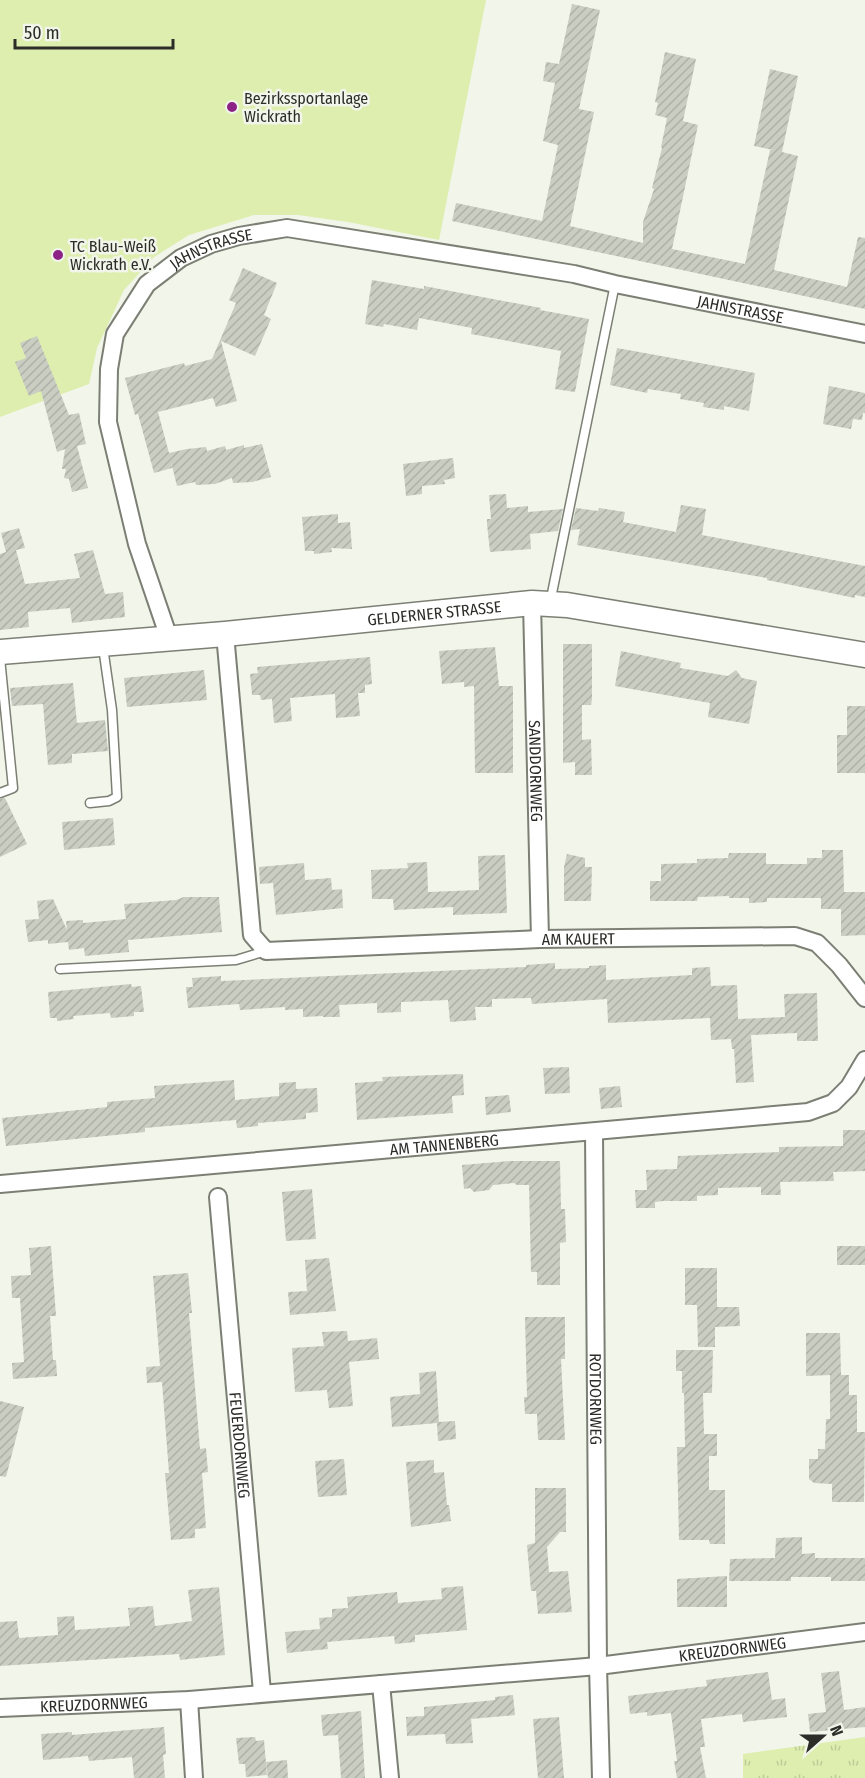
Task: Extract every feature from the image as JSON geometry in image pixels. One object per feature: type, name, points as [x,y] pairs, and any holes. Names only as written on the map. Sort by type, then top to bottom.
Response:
[{"type":"main road","name":"GELDERNER STRASSE","points":[[0,652],[225,634],[541,603],[567,605],[865,655]]},
{"type":"street","name":"JAHNSTRASSE","points":[[169,638],[137,544],[108,422],[109,369],[115,334],[147,284],[181,258],[211,244],[239,236],[286,228],[574,274],[865,334]]},
{"type":"street","name":"SANDDORNWEG","points":[[540,939],[541,603]]},
{"type":"street","points":[[225,634],[252,935],[266,951]]},
{"type":"street","name":"AM KAUERT","points":[[266,951],[540,939],[795,936],[817,943],[839,965],[865,998]]},
{"type":"street","name":"AM TANNENBERG","points":[[0,1184],[808,1112],[833,1103],[849,1087],[865,1060]]},
{"type":"street","name":"ROTDORNWEG","points":[[594,1132],[598,1666]]},
{"type":"street","name":"FEUERDORNWEG","points":[[218,1197],[262,1692]]},
{"type":"street","name":"KREUZDORNWEG","points":[[0,1708],[189,1700],[262,1692],[598,1666],[865,1632]]},
{"type":"street","points":[[598,1666],[601,1778]]},
{"type":"street","points":[[381,1684],[390,1778]]},
{"type":"street","points":[[189,1700],[194,1778]]},
{"type":"lane","points":[[541,603],[615,284]]},
{"type":"lane","points":[[90,803],[109,801],[117,797],[112,710],[102,643]]},
{"type":"lane","points":[[0,658],[13,788],[0,793]]},
{"type":"lane","name":"AM KAUERT","points":[[60,969],[236,960],[266,951]]},
{"type":"green space","name":"Bezirkssportanlage Wickrath","points":[[0,0],[486,0],[439,240],[348,222],[298,215],[254,215],[189,235],[154,257],[124,290],[97,348],[89,384],[0,417]]},
{"type":"green space","points":[[865,1737],[865,1778],[743,1778],[743,1754]]},
{"type":"building","points":[[572,4],[600,10],[579,109],[594,112],[570,226],[643,243],[643,222],[654,189],[652,188],[667,118],[655,115],[658,103],[655,102],[665,52],[696,59],[683,121],[698,125],[672,249],[745,264],[770,150],[773,150],[754,146],[770,69],[798,76],[782,152],[798,156],[774,270],[847,287],[858,237],[865,238],[865,309],[452,221],[456,203],[542,221],[558,145],[543,141],[555,83],[543,81],[546,62],[559,64]]},
{"type":"building","points":[[243,268],[277,283],[264,315],[271,319],[255,356],[221,341],[237,401],[216,407],[213,398],[158,412],[169,453],[206,447],[207,451],[225,446],[226,450],[244,445],[244,448],[262,444],[271,477],[252,482],[233,483],[232,478],[215,484],[196,485],[195,482],[177,486],[171,462],[172,468],[154,473],[138,414],[135,415],[125,378],[184,363],[185,366],[212,359],[236,303],[229,300]]},
{"type":"building","points":[[372,280],[424,289],[424,286],[589,319],[575,392],[555,389],[561,351],[471,334],[472,328],[419,318],[417,330],[384,324],[383,327],[365,324]]},
{"type":"building","points":[[37,336],[69,415],[79,413],[86,444],[77,446],[88,488],[72,492],[69,479],[64,478],[66,469],[62,469],[65,449],[57,452],[41,391],[29,396],[15,362],[26,358],[20,343]]},
{"type":"building","points":[[617,348],[755,373],[749,411],[724,406],[724,410],[703,407],[704,403],[680,399],[681,394],[648,389],[647,393],[610,385]]},
{"type":"building","points":[[829,386],[865,393],[865,413],[863,413],[862,420],[853,419],[851,429],[823,424]]},
{"type":"building","points":[[453,458],[455,478],[444,480],[445,484],[422,486],[422,494],[406,496],[403,464]]},
{"type":"building","points":[[506,494],[507,508],[528,506],[528,512],[563,509],[558,531],[530,534],[531,549],[490,552],[487,524],[487,519],[491,519],[489,495]]},
{"type":"building","points":[[681,505],[706,509],[702,535],[865,566],[865,597],[855,595],[855,598],[767,580],[767,578],[577,545],[580,529],[571,530],[576,508],[598,511],[599,508],[625,512],[623,522],[676,532]]},
{"type":"building","points":[[338,514],[338,523],[350,522],[352,549],[331,548],[332,552],[314,554],[314,551],[305,551],[302,517]]},
{"type":"building","points":[[19,528],[25,548],[16,550],[25,584],[80,578],[74,554],[93,550],[105,594],[123,592],[125,617],[72,623],[70,608],[28,612],[29,627],[0,630],[0,554],[6,552],[1,533]]},
{"type":"building","points":[[563,644],[592,644],[592,699],[591,705],[582,705],[582,740],[591,739],[592,775],[575,775],[575,762],[563,763]]},
{"type":"building","points":[[495,647],[499,686],[513,686],[513,773],[475,773],[474,686],[464,687],[464,682],[442,684],[439,651]]},
{"type":"building","points":[[621,651],[681,663],[680,668],[728,676],[736,670],[742,678],[757,681],[749,724],[708,717],[710,703],[615,686]]},
{"type":"building","points":[[370,657],[372,684],[365,685],[365,693],[358,693],[360,716],[336,718],[335,694],[290,698],[292,721],[274,723],[272,699],[261,700],[260,695],[252,695],[250,674],[258,673],[257,667]]},
{"type":"building","points":[[204,670],[207,700],[127,707],[124,678]]},
{"type":"building","points":[[73,683],[77,723],[105,720],[108,751],[72,754],[72,763],[48,765],[43,704],[12,706],[10,688]]},
{"type":"building","points":[[847,706],[865,706],[865,773],[837,773],[837,735],[847,735]]},
{"type":"building","points":[[5,798],[27,844],[0,857],[0,799]]},
{"type":"building","points":[[113,818],[115,845],[64,850],[62,822]]},
{"type":"building","points":[[822,850],[843,850],[844,892],[865,892],[865,935],[841,936],[841,909],[821,909],[821,898],[767,898],[767,902],[749,903],[749,898],[729,898],[729,896],[698,897],[697,901],[650,901],[650,881],[661,881],[661,864],[697,863],[697,859],[728,858],[729,853],[766,853],[766,864],[807,864],[807,858],[822,858]]},
{"type":"building","points":[[567,854],[585,858],[585,867],[592,867],[591,901],[564,901],[564,867]]},
{"type":"building","points":[[505,855],[507,913],[453,915],[453,907],[394,910],[393,899],[372,899],[371,870],[408,868],[407,863],[427,862],[428,892],[479,890],[478,856]]},
{"type":"building","points":[[304,863],[305,880],[331,878],[332,890],[342,889],[343,908],[276,915],[273,883],[260,884],[259,867]]},
{"type":"building","points":[[184,897],[219,897],[222,932],[128,940],[129,952],[85,956],[84,948],[69,950],[68,942],[48,944],[48,940],[28,942],[25,920],[39,919],[37,901],[53,899],[67,930],[66,921],[83,920],[83,923],[126,919],[124,904],[176,900]]},
{"type":"building","points":[[555,963],[555,969],[606,965],[606,980],[692,975],[692,968],[710,967],[711,986],[737,985],[738,1019],[785,1017],[784,994],[817,993],[818,1041],[797,1041],[797,1033],[751,1035],[754,1082],[736,1083],[734,1049],[732,1049],[731,1039],[711,1040],[710,1018],[608,1023],[607,999],[532,1004],[531,998],[492,999],[492,1007],[475,1007],[476,1020],[450,1022],[448,1000],[401,1002],[401,1012],[377,1013],[377,1003],[339,1005],[340,1017],[303,1017],[303,1009],[285,1010],[285,1007],[240,1010],[239,1004],[188,1008],[186,987],[193,987],[192,978],[221,976],[221,981],[526,967],[526,965]]},
{"type":"building","points":[[131,984],[132,987],[141,986],[144,1012],[134,1012],[134,1016],[111,1018],[110,1013],[73,1016],[74,1019],[57,1021],[57,1018],[50,1018],[48,992]]},
{"type":"building","points":[[569,1067],[570,1093],[545,1094],[543,1068]]},
{"type":"building","points":[[463,1074],[464,1095],[452,1096],[453,1113],[357,1120],[355,1083],[383,1081],[382,1077]]},
{"type":"building","points":[[234,1080],[235,1100],[279,1096],[279,1083],[296,1082],[296,1089],[317,1088],[318,1112],[306,1113],[306,1119],[258,1123],[258,1126],[237,1128],[236,1120],[145,1128],[145,1132],[6,1146],[2,1118],[107,1107],[107,1102],[155,1098],[154,1086]]},
{"type":"building","points":[[620,1086],[622,1107],[601,1109],[599,1088]]},
{"type":"building","points":[[509,1095],[511,1112],[486,1115],[485,1097]]},
{"type":"building","points":[[843,1130],[865,1130],[865,1171],[833,1172],[834,1181],[780,1182],[781,1195],[761,1195],[761,1187],[718,1188],[718,1195],[697,1196],[697,1201],[663,1201],[655,1202],[655,1208],[636,1208],[635,1190],[647,1190],[646,1170],[677,1169],[678,1156],[779,1152],[779,1147],[843,1146]]},
{"type":"building","points":[[511,1161],[560,1161],[561,1209],[565,1209],[566,1242],[560,1243],[560,1285],[537,1285],[537,1272],[531,1272],[529,1185],[514,1183],[493,1185],[489,1190],[474,1192],[470,1188],[464,1189],[462,1165]]},
{"type":"building","points":[[312,1189],[316,1239],[286,1241],[282,1192]]},
{"type":"building","points":[[51,1246],[56,1316],[50,1316],[53,1360],[56,1360],[57,1376],[13,1379],[12,1363],[24,1362],[20,1298],[12,1298],[11,1276],[31,1275],[29,1248]]},
{"type":"building","points":[[837,1246],[865,1246],[865,1265],[837,1265]]},
{"type":"building","points":[[329,1258],[336,1311],[290,1315],[288,1292],[307,1291],[305,1260]]},
{"type":"building","points":[[685,1268],[717,1268],[717,1307],[739,1307],[740,1326],[715,1327],[715,1347],[698,1347],[697,1305],[685,1305]]},
{"type":"building","points":[[188,1273],[200,1449],[206,1448],[208,1472],[202,1473],[206,1528],[195,1529],[195,1538],[171,1540],[165,1473],[169,1473],[162,1382],[147,1383],[146,1367],[160,1366],[153,1276]]},
{"type":"building","points":[[525,1317],[565,1317],[565,1359],[561,1359],[565,1440],[538,1440],[537,1414],[525,1414],[524,1397],[527,1397]]},
{"type":"building","points":[[347,1331],[348,1341],[377,1338],[379,1359],[349,1362],[353,1406],[329,1408],[327,1390],[295,1392],[292,1348],[324,1346],[322,1332]]},
{"type":"building","points":[[806,1333],[840,1333],[841,1375],[849,1375],[849,1395],[857,1395],[857,1432],[865,1432],[864,1502],[832,1502],[832,1484],[814,1483],[809,1479],[809,1459],[818,1459],[818,1449],[825,1449],[826,1419],[830,1419],[830,1375],[806,1376]]},
{"type":"building","points":[[676,1350],[713,1350],[712,1393],[703,1393],[704,1434],[717,1434],[717,1456],[709,1456],[709,1490],[725,1490],[725,1544],[710,1544],[709,1540],[679,1540],[677,1447],[685,1447],[682,1371],[676,1371]]},
{"type":"building","points":[[436,1371],[439,1422],[455,1421],[456,1439],[438,1441],[437,1423],[392,1427],[390,1397],[420,1394],[419,1373]]},
{"type":"building","points":[[0,1401],[24,1407],[6,1477],[0,1476]]},
{"type":"building","points":[[344,1459],[347,1495],[318,1497],[315,1461]]},
{"type":"building","points":[[434,1460],[434,1473],[444,1472],[451,1521],[411,1527],[406,1462]]},
{"type":"building","points":[[535,1488],[566,1488],[566,1532],[560,1532],[547,1547],[549,1572],[568,1571],[572,1612],[538,1614],[536,1591],[531,1591],[527,1545],[535,1543]]},
{"type":"building","points":[[802,1537],[802,1554],[815,1553],[815,1558],[865,1558],[865,1581],[831,1581],[831,1577],[791,1577],[791,1581],[729,1581],[730,1559],[775,1558],[776,1538]]},
{"type":"building","points":[[727,1576],[727,1607],[677,1607],[677,1579]]},
{"type":"building","points":[[463,1586],[467,1630],[415,1635],[415,1642],[395,1644],[394,1636],[327,1642],[328,1649],[287,1653],[285,1632],[320,1629],[319,1618],[332,1617],[332,1609],[348,1608],[347,1597],[397,1592],[398,1603],[442,1599],[441,1588]]},
{"type":"building","points":[[219,1587],[225,1655],[180,1660],[179,1654],[0,1666],[0,1622],[17,1621],[19,1638],[58,1635],[57,1617],[74,1616],[75,1630],[130,1626],[128,1608],[153,1606],[155,1626],[192,1621],[188,1590]]},
{"type":"building","points":[[839,1671],[844,1710],[865,1707],[865,1727],[810,1732],[808,1714],[826,1712],[821,1673]]},
{"type":"building","points":[[768,1672],[772,1700],[785,1698],[787,1717],[743,1722],[742,1714],[701,1719],[705,1747],[700,1747],[706,1778],[677,1778],[671,1713],[647,1716],[647,1712],[630,1714],[628,1696],[707,1686],[706,1680]]},
{"type":"building","points":[[513,1695],[515,1715],[471,1719],[473,1743],[446,1744],[445,1734],[407,1736],[406,1717],[424,1716],[424,1707],[495,1700],[495,1697]]},
{"type":"building","points":[[361,1711],[365,1778],[341,1778],[338,1735],[323,1736],[321,1715]]},
{"type":"building","points":[[559,1717],[564,1778],[538,1778],[533,1719]]},
{"type":"building","points":[[164,1727],[165,1778],[134,1778],[132,1757],[89,1761],[88,1756],[43,1760],[41,1734],[72,1732],[72,1735]]},
{"type":"building","points":[[255,1737],[256,1741],[264,1740],[267,1775],[246,1777],[245,1764],[239,1764],[236,1738]]},
{"type":"building","points":[[287,1760],[288,1778],[268,1778],[266,1762]]},
{"type":"place","name":"Bezirkssportanlage Wickrath","points":[[232,107]]},
{"type":"place","name":"TC Blau-Weiß Wickrath e.V.","points":[[58,255]]}]
